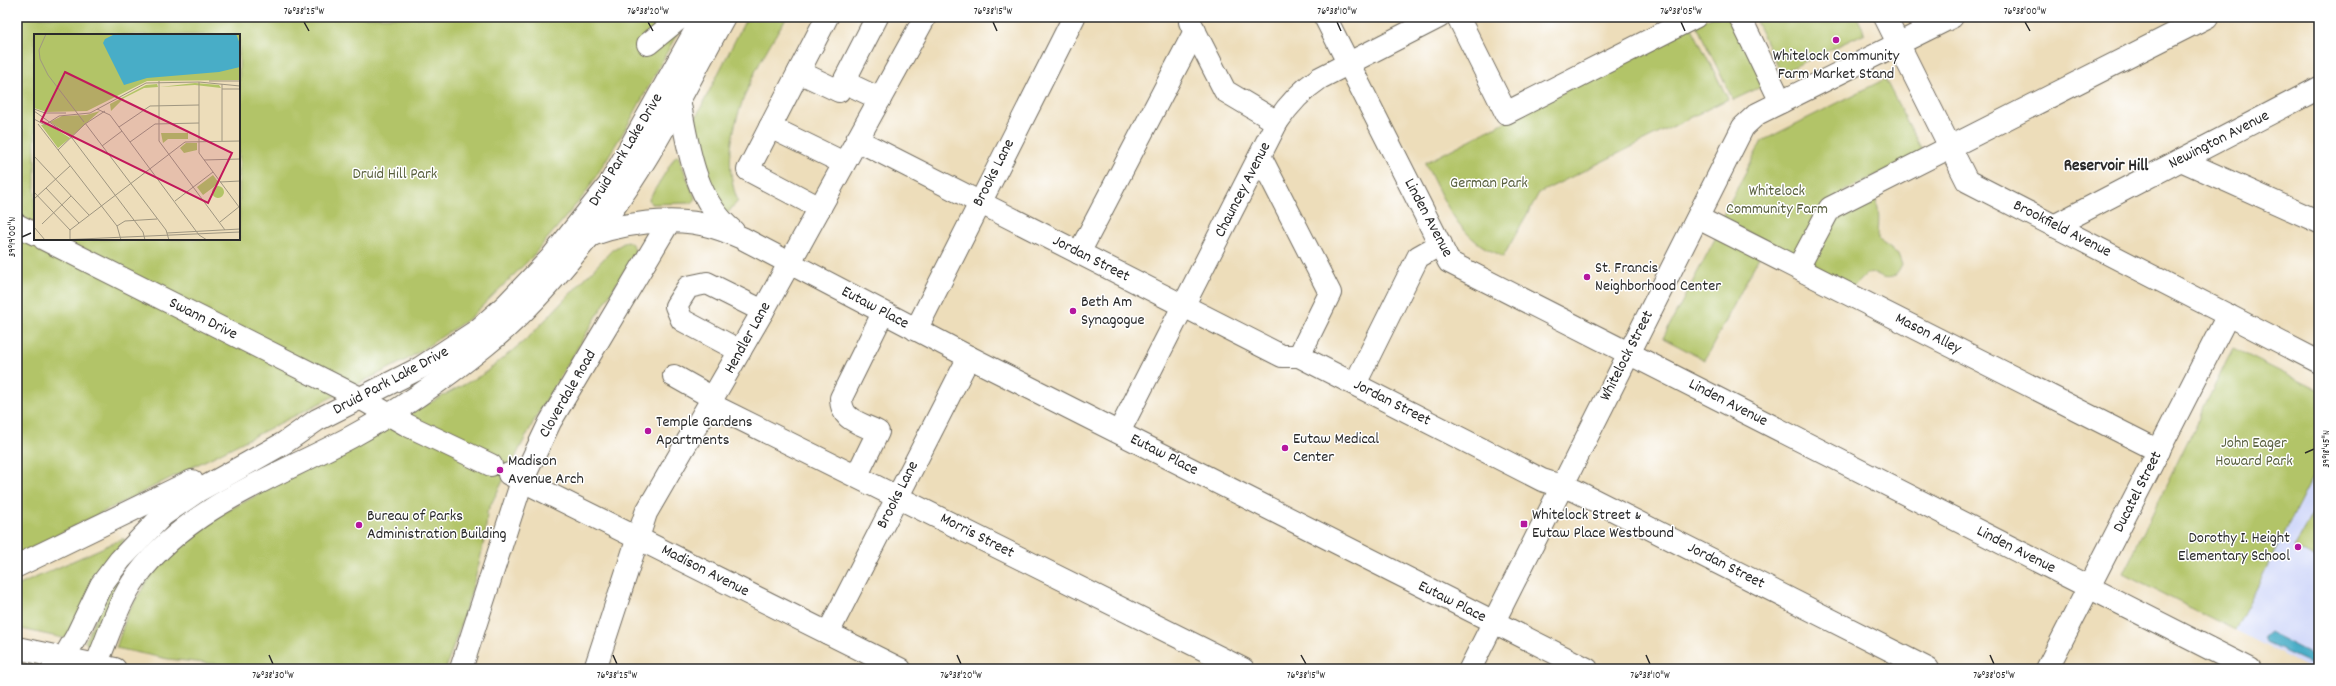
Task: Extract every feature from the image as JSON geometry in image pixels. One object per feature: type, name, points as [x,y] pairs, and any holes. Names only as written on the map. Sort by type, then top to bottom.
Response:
[{"type":"street","points":[[648,44],[681,17]]},
{"type":"street","name":"Druid Park Lake Drive","points":[[58,664],[101,585],[120,560],[162,515],[198,491],[284,443],[317,420],[362,399],[420,368],[478,330],[505,306],[551,258],[609,185],[702,17]]},
{"type":"street","name":"Druid Park Lake Drive","points":[[102,668],[124,594],[156,553],[177,532],[222,502],[351,437],[390,415],[460,365],[516,320],[591,235],[619,200],[679,99],[724,17]]},
{"type":"street","points":[[820,208],[748,170],[827,17]]},
{"type":"street","points":[[799,72],[839,92],[877,17]]},
{"type":"street","name":"Hendler Lane","points":[[599,668],[637,537],[646,513],[712,401],[790,263],[925,17]]},
{"type":"street","name":"Brooks Lane","points":[[916,330],[1074,17]]},
{"type":"street","name":"Linden Avenue","points":[[1324,17],[1449,262],[1629,352],[2250,669]]},
{"type":"street","name":"Chauncey Avenue","points":[[1119,432],[1277,122],[1303,89],[1347,63],[1439,17]]},
{"type":"street","points":[[1458,17],[1506,112],[1695,17]]},
{"type":"street","points":[[1740,17],[1781,102]]},
{"type":"street","name":"Brookfield Avenue","points":[[1885,17],[1967,181],[2319,362]]},
{"type":"street","name":"Whitelock Street","points":[[1470,669],[1560,486],[1698,218],[1743,127],[1753,116],[1952,17]]},
{"type":"street","points":[[1798,268],[1830,208],[2207,17]]},
{"type":"street","points":[[1191,24],[1225,91],[1277,122]]},
{"type":"street","points":[[1079,253],[1191,24]]},
{"type":"street","points":[[844,82],[880,99]]},
{"type":"street","name":"Newington Avenue","points":[[2054,226],[2319,88]]},
{"type":"street","name":"Eutaw Place","points":[[679,99],[682,122],[701,188],[711,208],[720,220],[742,238]]},
{"type":"street","points":[[770,127],[844,163]]},
{"type":"street","name":"Jordan Street","points":[[857,140],[1282,356],[1299,356],[1546,482],[1576,490],[1928,669]]},
{"type":"street","points":[[1260,156],[1330,293],[1299,356]]},
{"type":"street","points":[[2181,160],[2319,222]]},
{"type":"street","name":"Mason Alley","points":[[1698,218],[2159,451]]},
{"type":"street","name":"Eutaw Place","points":[[551,258],[591,235],[639,223],[669,222],[713,226],[742,238],[916,330],[1493,623],[1587,669]]},
{"type":"street","name":"Cloverdale Road","points":[[461,669],[507,473],[550,422],[669,222]]},
{"type":"street","points":[[17,225],[34,234]]},
{"type":"street","name":"Swann Drive","points":[[46,240],[362,399]]},
{"type":"street","points":[[1355,384],[1418,257],[1440,244]]},
{"type":"street","points":[[740,351],[682,320],[676,306],[688,287],[707,283],[763,311]]},
{"type":"street","points":[[857,475],[878,432],[844,414],[841,408],[841,398],[884,313]]},
{"type":"street","name":"Ducatel Street","points":[[2047,669],[2228,315]]},
{"type":"street","name":"Brooks Lane","points":[[828,633],[969,357]]},
{"type":"street","name":"Morris Street","points":[[674,376],[712,401],[1243,669]]},
{"type":"street","name":"Madison Avenue","points":[[362,399],[390,415],[900,669]]},
{"type":"street","points":[[17,566],[317,420]]},
{"type":"street","points":[[17,648],[58,664],[102,668]]},
{"type":"shaded area","name":"Dorothy I. Height Elementary School","points":[[2319,464],[2319,669],[2310,669],[2235,630]]},
{"type":"green space","name":"Druid Hill Park","points":[[17,17],[686,17],[629,123],[585,194],[531,258],[470,318],[408,359],[17,555]]},
{"type":"green space","points":[[747,17],[787,17],[762,58],[741,105],[734,130],[731,154],[732,178],[738,201],[725,216],[711,195],[694,138],[696,117]]},
{"type":"green space","points":[[1711,17],[1732,17],[1765,85],[1733,100],[1696,24]]},
{"type":"green space","points":[[1754,17],[1857,17],[1865,33],[1781,73]]},
{"type":"green space","name":"German Park","points":[[1691,26],[1728,99],[1539,193],[1503,257],[1481,245],[1463,229],[1448,208],[1425,163]]},
{"type":"green space","name":"Whitelock Community Farm","points":[[1885,79],[1923,152],[1842,192],[1796,256],[1721,219],[1762,141]]},
{"type":"green space","points":[[678,155],[695,198],[693,202],[651,204],[649,199],[675,157]]},
{"type":"green space","points":[[1872,194],[1878,210],[1878,240],[1898,254],[1902,265],[1900,270],[1894,276],[1888,278],[1875,273],[1866,274],[1853,287],[1817,270],[1813,260],[1834,220],[1846,208]]},
{"type":"green space","points":[[1717,235],[1759,257],[1705,360],[1663,338]]},
{"type":"green space","points":[[627,241],[631,243],[635,249],[635,253],[537,415],[487,512],[486,530],[477,570],[446,669],[251,668],[168,659],[116,648],[128,612],[149,578],[163,560],[216,517],[482,375],[528,338],[612,250]]},
{"type":"green space","name":"John Eager Howard Park","points":[[2233,348],[2319,391],[2319,464],[2235,630],[2123,574]]},
{"type":"green space","points":[[2319,501],[2319,560],[2294,547]]},
{"type":"green space","points":[[125,539],[67,639],[17,628],[17,586]]},
{"type":"green space","points":[[140,555],[133,565],[93,643],[89,645],[85,642],[107,595],[114,583],[130,563]]},
{"type":"water","points":[[2270,633],[2319,658],[2316,666],[2266,643],[2264,638]]},
{"type":"place","name":"Whitelock Community Farm Market Stand","points":[[1836,40]]},
{"type":"place","name":"St. Francis Neighborhood Center","points":[[1587,277]]},
{"type":"place","name":"Beth Am Synagogue","points":[[1073,311]]},
{"type":"place","name":"Temple Gardens Apartments","points":[[648,431]]},
{"type":"place","name":"Eutaw Medical Center","points":[[1285,448]]},
{"type":"place","name":"Madison Avenue Arch","points":[[500,470]]},
{"type":"place","name":"Whitelock Street & Eutaw Place Westbound","points":[[1524,524]]},
{"type":"place","name":"Bureau of Parks Administration Building","points":[[359,525]]},
{"type":"place","name":"Dorothy I. Height Elementary School","points":[[2298,547]]},
{"type":"district","name":"Reservoir Hill","points":[[2106,167]]}]
